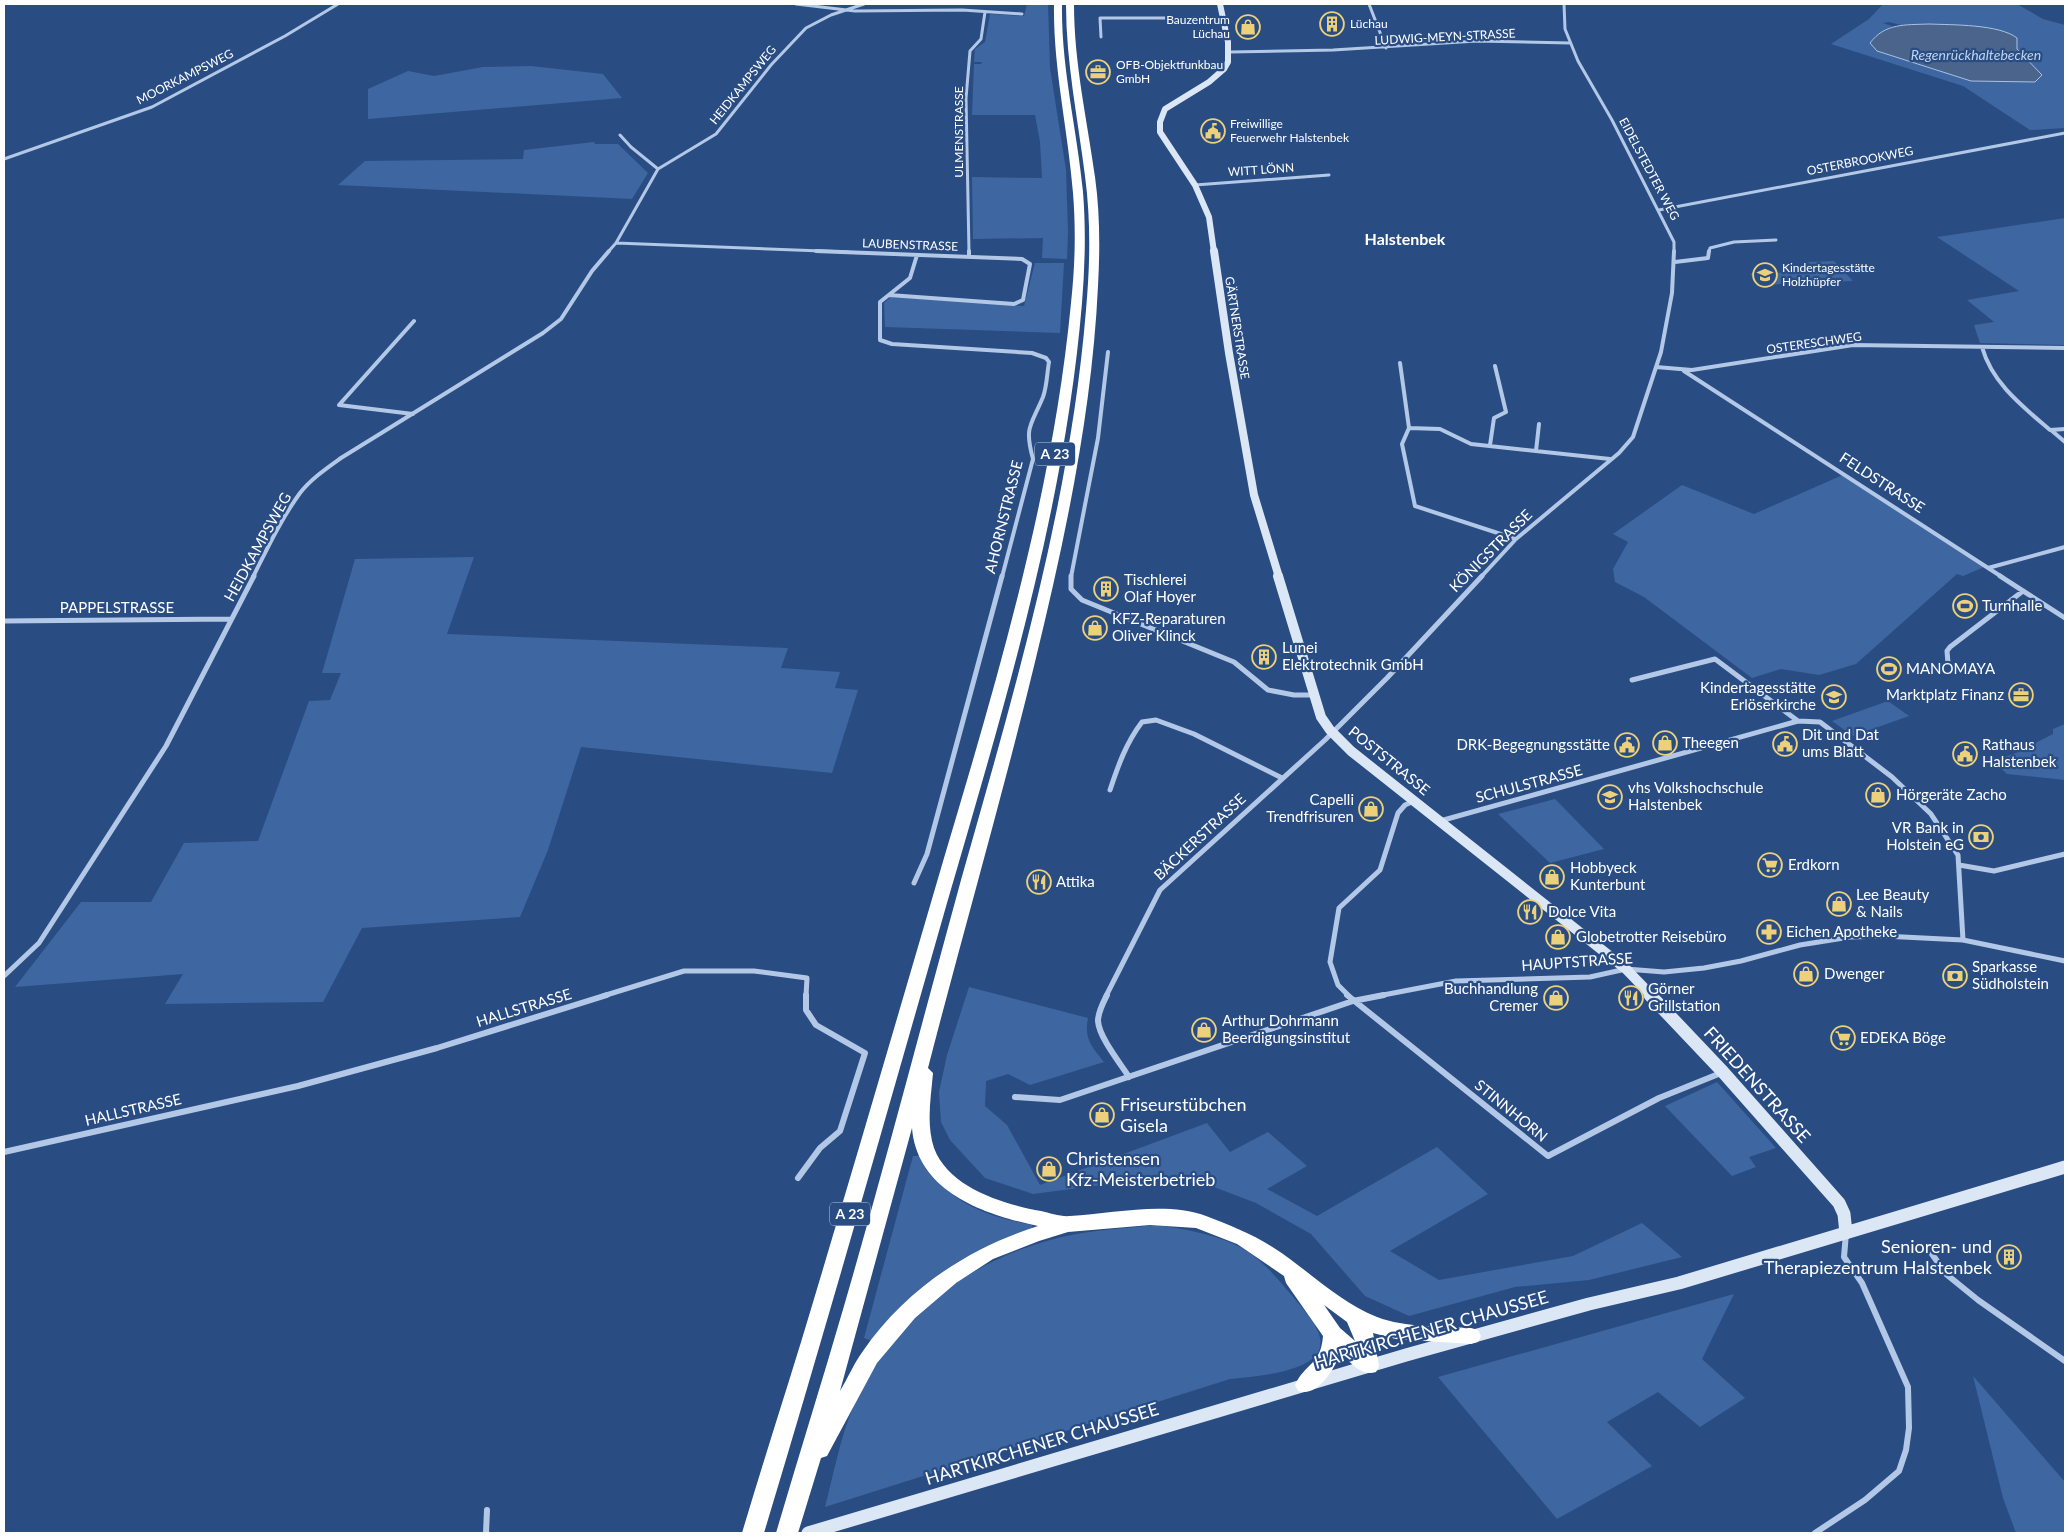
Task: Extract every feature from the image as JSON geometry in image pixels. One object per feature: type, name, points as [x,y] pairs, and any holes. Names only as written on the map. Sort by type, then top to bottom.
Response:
[{"type":"highway","name":"A 23","points":[[753,1533],[811,1347],[980,764],[1009,654],[1053,467],[1069,366],[1079,264],[1077,180],[1059,63],[1058,4]]},
{"type":"highway","name":"A 23","points":[[787,1533],[806,1472],[1001,767],[1029,657],[1071,468],[1081,405],[1095,263],[1091,180],[1072,64],[1070,4]]},
{"type":"highway","points":[[926,1042],[921,1122],[923,1141],[935,1167],[952,1184],[975,1201],[1004,1212],[1068,1224]]},
{"type":"highway","points":[[806,1472],[870,1357],[908,1312],[949,1277],[986,1254],[1033,1235],[1068,1224],[1150,1217],[1198,1221],[1244,1239],[1354,1316],[1375,1325],[1396,1331],[1471,1336]]},
{"type":"highway","points":[[1286,1268],[1320,1313],[1333,1334],[1369,1366]]},
{"type":"highway","points":[[1354,1316],[1363,1330],[1367,1342],[1369,1366]]},
{"type":"highway","points":[[1305,1385],[1323,1368],[1333,1349],[1333,1334]]},
{"type":"street","name":"MOORKAMPSWEG","points":[[4,159],[152,107],[284,36],[338,4]]},
{"type":"street","points":[[796,4],[841,11],[883,13],[954,10],[1022,14]]},
{"type":"street","name":"HEIDKAMPSWEG","points":[[4,976],[39,943],[166,746],[278,528],[301,492],[319,474],[341,458],[543,333],[561,318],[592,271],[616,243],[658,169],[716,134],[749,91],[798,36],[814,23],[841,11],[864,4]]},
{"type":"street","points":[[1220,4],[1230,52]]},
{"type":"street","points":[[1369,4],[1386,48]]},
{"type":"street","name":"EIDELSTEDTER WEG","points":[[1564,4],[1564,25],[1570,43],[1588,80],[1659,210],[1674,242],[1675,262],[1672,293],[1661,352]]},
{"type":"street","name":"ULMENSTRASSE","points":[[969,257],[966,98],[970,51],[981,39],[985,12]]},
{"type":"street","points":[[1101,37],[1100,18],[1223,18]]},
{"type":"street","name":"LUDWIG-MEYN-STRASSE","points":[[1230,52],[1386,48],[1477,42],[1570,43]]},
{"type":"street","name":"GÄRTNERSTRASSE","points":[[1230,52],[1228,61],[1222,71],[1170,105],[1163,113],[1159,130],[1165,142],[1195,185],[1209,218],[1229,353],[1254,495],[1314,695]]},
{"type":"street","name":"OSTERBROOKWEG","points":[[1659,210],[2065,133]]},
{"type":"street","points":[[620,135],[631,147],[658,169]]},
{"type":"street","name":"WITT LÖNN","points":[[1195,185],[1329,175]]},
{"type":"street","points":[[1675,262],[1704,260],[1708,258],[1710,248],[1714,247],[1754,240],[1776,240]]},
{"type":"street","name":"LAUBENSTRASSE","points":[[616,243],[1022,259],[1030,264],[1023,300],[1014,304],[888,294]]},
{"type":"street","points":[[888,294],[910,278],[916,255]]},
{"type":"street","name":"AHORNSTRASSE","points":[[888,294],[880,302],[879,336],[884,343],[1032,353],[1046,358],[1049,362],[1044,395],[1031,420],[1028,440],[1033,459],[1014,534],[927,854],[914,884]]},
{"type":"street","points":[[413,414],[339,405],[414,321]]},
{"type":"street","name":"OSTERESCHWEG","points":[[1656,367],[1684,371],[1853,345],[2065,348]]},
{"type":"street","points":[[1982,347],[1990,369],[2013,398],[2065,442]]},
{"type":"street","points":[[1108,352],[1104,402],[1096,457],[1070,580],[1071,589],[1082,600],[1234,662],[1268,690],[1294,695],[1314,695]]},
{"type":"street","name":"KÖNIGSTRASSE","points":[[1332,732],[1387,678],[1516,539],[1627,445],[1633,437],[1661,352]]},
{"type":"street","points":[[1400,364],[1409,428],[1402,444],[1415,506],[1470,521],[1516,539]]},
{"type":"street","points":[[1490,446],[1494,418],[1506,412],[1495,366]]},
{"type":"street","name":"FELDSTRASSE","points":[[1684,371],[2065,618]]},
{"type":"street","points":[[1536,451],[1539,424]]},
{"type":"street","points":[[1409,428],[1440,429],[1471,444],[1610,459]]},
{"type":"street","points":[[2050,430],[2065,428]]},
{"type":"street","points":[[1988,568],[2065,547]]},
{"type":"street","points":[[1948,663],[1947,651],[1950,647],[2023,591]]},
{"type":"street","name":"PAPPELSTRASSE","points":[[4,621],[231,619]]},
{"type":"street","points":[[1632,680],[1715,659],[1798,721],[1820,722],[1892,777],[1922,803],[1944,831],[1958,855],[1964,940]]},
{"type":"street","name":"POSTSTRASSE","points":[[1314,695],[1321,717],[1332,732],[1351,751],[1626,970]]},
{"type":"street","points":[[1110,790],[1121,756],[1131,735],[1142,722],[1156,720],[1194,734],[1282,778]]},
{"type":"street","name":"SCHULSTRASSE","points":[[1440,821],[1798,721]]},
{"type":"street","name":"BÄCKERSTRASSE","points":[[1129,1077],[1100,1031],[1098,1020],[1101,1007],[1160,890],[1332,732]]},
{"type":"street","points":[[1353,1001],[1338,985],[1330,962],[1339,908],[1380,870],[1398,813],[1405,805],[1414,801]]},
{"type":"street","points":[[1959,865],[1994,871],[2065,854]]},
{"type":"street","name":"HAUPTSTRASSE","points":[[1015,1097],[1060,1100],[1353,1001],[1456,981],[1590,977],[1611,971],[1664,972],[1704,968],[1741,961],[1800,945],[1850,937],[1919,937],[1964,940],[2065,961]]},
{"type":"street","name":"FRIEDENSTRASSE","points":[[1626,970],[1723,1072],[1839,1203],[1844,1214],[1846,1233]]},
{"type":"street","name":"HALLSTRASSE","points":[[4,1152],[298,1086],[437,1048],[684,971],[754,971],[808,978],[806,1010],[816,1026],[865,1052],[840,1131],[820,1148],[798,1178]]},
{"type":"street","name":"STINNHORN","points":[[1353,1001],[1548,1156],[1658,1098],[1723,1072]]},
{"type":"street","name":"HARTKIRCHENER CHAUSSEE","points":[[808,1533],[1471,1336],[1679,1283],[2065,1167]]},
{"type":"street","points":[[1815,1533],[1865,1500],[1899,1471],[1906,1450],[1909,1428],[1908,1387],[1862,1283],[1844,1257],[1846,1233]]},
{"type":"street","points":[[1932,1254],[1946,1274],[1965,1290],[2065,1361]]},
{"type":"street","points":[[486,1533],[487,1510]]},
{"type":"shaded area","points":[[1027,4],[1048,4],[1050,68],[1066,170],[1067,259],[1042,258],[1043,238],[973,239],[972,177],[1042,178],[1040,142],[1035,115],[972,115],[974,64],[981,64],[982,62],[974,62],[975,49],[985,42],[990,14],[1024,16]]},
{"type":"shaded area","points":[[1883,4],[2017,4],[2043,19],[2065,25],[2065,128],[2030,130],[1963,86],[1831,44],[1869,19]],"holes":[[[1889,22],[1901,25],[1947,25],[2003,31],[2011,34],[2017,49],[1971,81],[1877,51],[1870,43],[1875,37],[1892,26],[1883,23]]]},
{"type":"shaded area","points":[[531,66],[603,74],[622,98],[368,119],[368,89],[408,71],[434,76],[483,67]]},
{"type":"shaded area","points":[[594,142],[595,144],[618,144],[648,173],[632,199],[338,185],[365,161],[523,159],[524,150]]},
{"type":"shaded area","points":[[2065,218],[2065,345],[1980,343],[1974,325],[1994,322],[1967,300],[2019,291],[1937,237]]},
{"type":"shaded area","points":[[1834,261],[1853,281],[1760,285],[1750,274],[1816,271],[1808,262]]},
{"type":"shaded area","points":[[1035,263],[1064,263],[1060,333],[885,327],[884,303],[891,297],[1024,306]]},
{"type":"shaded area","points":[[1845,474],[1984,567],[1963,576],[1957,574],[1856,664],[1819,675],[1781,669],[1752,678],[1644,597],[1615,582],[1613,569],[1628,542],[1613,534],[1682,485],[1754,514]]},
{"type":"shaded area","points":[[474,557],[447,634],[788,648],[781,668],[840,672],[835,688],[858,690],[832,773],[581,747],[548,850],[520,917],[362,928],[323,1002],[165,1004],[183,974],[15,987],[81,902],[151,902],[184,843],[258,841],[309,701],[330,700],[341,673],[322,673],[355,559]]},
{"type":"shaded area","points":[[1888,701],[1909,716],[1853,736],[1832,721]]},
{"type":"shaded area","points":[[2065,724],[2065,780],[2007,774],[1993,761],[2016,753],[2053,734],[2053,729]]},
{"type":"shaded area","points":[[1555,799],[1604,849],[1550,863],[1498,814]]},
{"type":"shaded area","points":[[969,987],[1088,1018],[1088,1037],[1095,1051],[1104,1062],[1030,1085],[1008,1074],[986,1081],[985,1106],[1007,1125],[1040,1185],[1207,1123],[1230,1152],[1268,1132],[1307,1166],[1267,1189],[1317,1216],[1437,1147],[1488,1194],[1390,1251],[1439,1280],[1573,1256],[1642,1223],[1682,1257],[1589,1280],[1515,1287],[1409,1316],[1365,1296],[1311,1234],[1256,1203],[1206,1184],[1147,1179],[1033,1194],[985,1178],[950,1140],[941,1122],[939,1092],[947,1055]]},
{"type":"shaded area","points":[[1717,1082],[1776,1148],[1749,1157],[1756,1167],[1732,1176],[1665,1106]]},
{"type":"shaded area","points":[[913,1156],[919,1156],[941,1185],[967,1204],[981,1211],[1032,1225],[1034,1230],[1009,1239],[872,1341],[864,1338]]},
{"type":"shaded area","points":[[1157,1225],[1196,1232],[1225,1240],[1243,1249],[1260,1261],[1281,1282],[1313,1323],[1318,1332],[1320,1346],[1315,1356],[1304,1364],[1289,1370],[1230,1379],[825,1507],[849,1417],[870,1373],[912,1319],[938,1296],[996,1260],[1028,1247],[1062,1237],[1085,1233]]},
{"type":"shaded area","points":[[1734,1294],[1702,1359],[1745,1398],[1700,1427],[1658,1392],[1607,1422],[1652,1466],[1557,1519],[1438,1377]]},
{"type":"shaded area","points":[[1973,1376],[2065,1482],[2065,1533],[2016,1533],[2003,1498]]},
{"type":"water","name":"Regenrückhaltebecken","points":[[1929,24],[1975,26],[2009,33],[2017,38],[2017,49],[2042,75],[2035,82],[1971,81],[1877,51],[1870,43],[1876,36],[1889,28]]},
{"type":"place","name":"Lüchau","points":[[1332,24]]},
{"type":"place","name":"Bauzentrum Lüchau","points":[[1248,27]]},
{"type":"place","name":"OFB-Objektfunkbau GmbH","points":[[1098,72]]},
{"type":"place","name":"Freiwillige Feuerwehr Halstenbek","points":[[1213,131]]},
{"type":"place","name":"Kindertagesstätte Holzhüpfer","points":[[1765,275]]},
{"type":"place","name":"Tischlerei Olaf Hoyer","points":[[1106,589]]},
{"type":"place","name":"Turnhalle","points":[[1965,606]]},
{"type":"place","name":"KFZ-Reparaturen Oliver Klinck","points":[[1095,628]]},
{"type":"place","name":"Lunei Elektrotechnik GmbH","points":[[1264,657]]},
{"type":"place","name":"MANOMAYA","points":[[1889,669]]},
{"type":"place","name":"Marktplatz Finanz","points":[[2021,695]]},
{"type":"place","name":"Kindertagesstätte Erlöserkirche","points":[[1834,697]]},
{"type":"place","name":"Theegen","points":[[1665,743]]},
{"type":"place","name":"Dit und Dat ums Blatt","points":[[1785,744]]},
{"type":"place","name":"DRK-Begegnungsstätte","points":[[1627,745]]},
{"type":"place","name":"Rathaus Halstenbek","points":[[1965,754]]},
{"type":"place","name":"Hörgeräte Zacho","points":[[1878,795]]},
{"type":"place","name":"vhs Volkshochschule Halstenbek","points":[[1610,797]]},
{"type":"place","name":"Capelli Trendfrisuren","points":[[1371,809]]},
{"type":"place","name":"VR Bank in Holstein eG","points":[[1981,837]]},
{"type":"place","name":"Erdkorn","points":[[1770,865]]},
{"type":"place","name":"Hobbyeck Kunterbunt","points":[[1552,877]]},
{"type":"place","name":"Attika","points":[[1039,882]]},
{"type":"place","name":"Lee Beauty & Nails","points":[[1839,904]]},
{"type":"place","name":"Dolce Vita","points":[[1530,912]]},
{"type":"place","name":"Eichen Apotheke","points":[[1769,932]]},
{"type":"place","name":"Globetrotter Reisebüro","points":[[1558,937]]},
{"type":"place","name":"Dwenger","points":[[1806,974]]},
{"type":"place","name":"Sparkasse Südholstein","points":[[1955,976]]},
{"type":"place","name":"Buchhandlung Cremer","points":[[1556,998]]},
{"type":"place","name":"Görner Grillstation","points":[[1631,998]]},
{"type":"place","name":"Arthur Dohrmann Beerdigungsinstitut","points":[[1204,1030]]},
{"type":"place","name":"EDEKA Böge","points":[[1843,1038]]},
{"type":"place","name":"Friseurstübchen Gisela","points":[[1102,1115]]},
{"type":"place","name":"Christensen Kfz-Meisterbetrieb","points":[[1049,1169]]},
{"type":"place","name":"Senioren- und Therapiezentrum Halstenbek","points":[[2009,1257]]},
{"type":"district","name":"Halstenbek","points":[[1405,239]]}]
